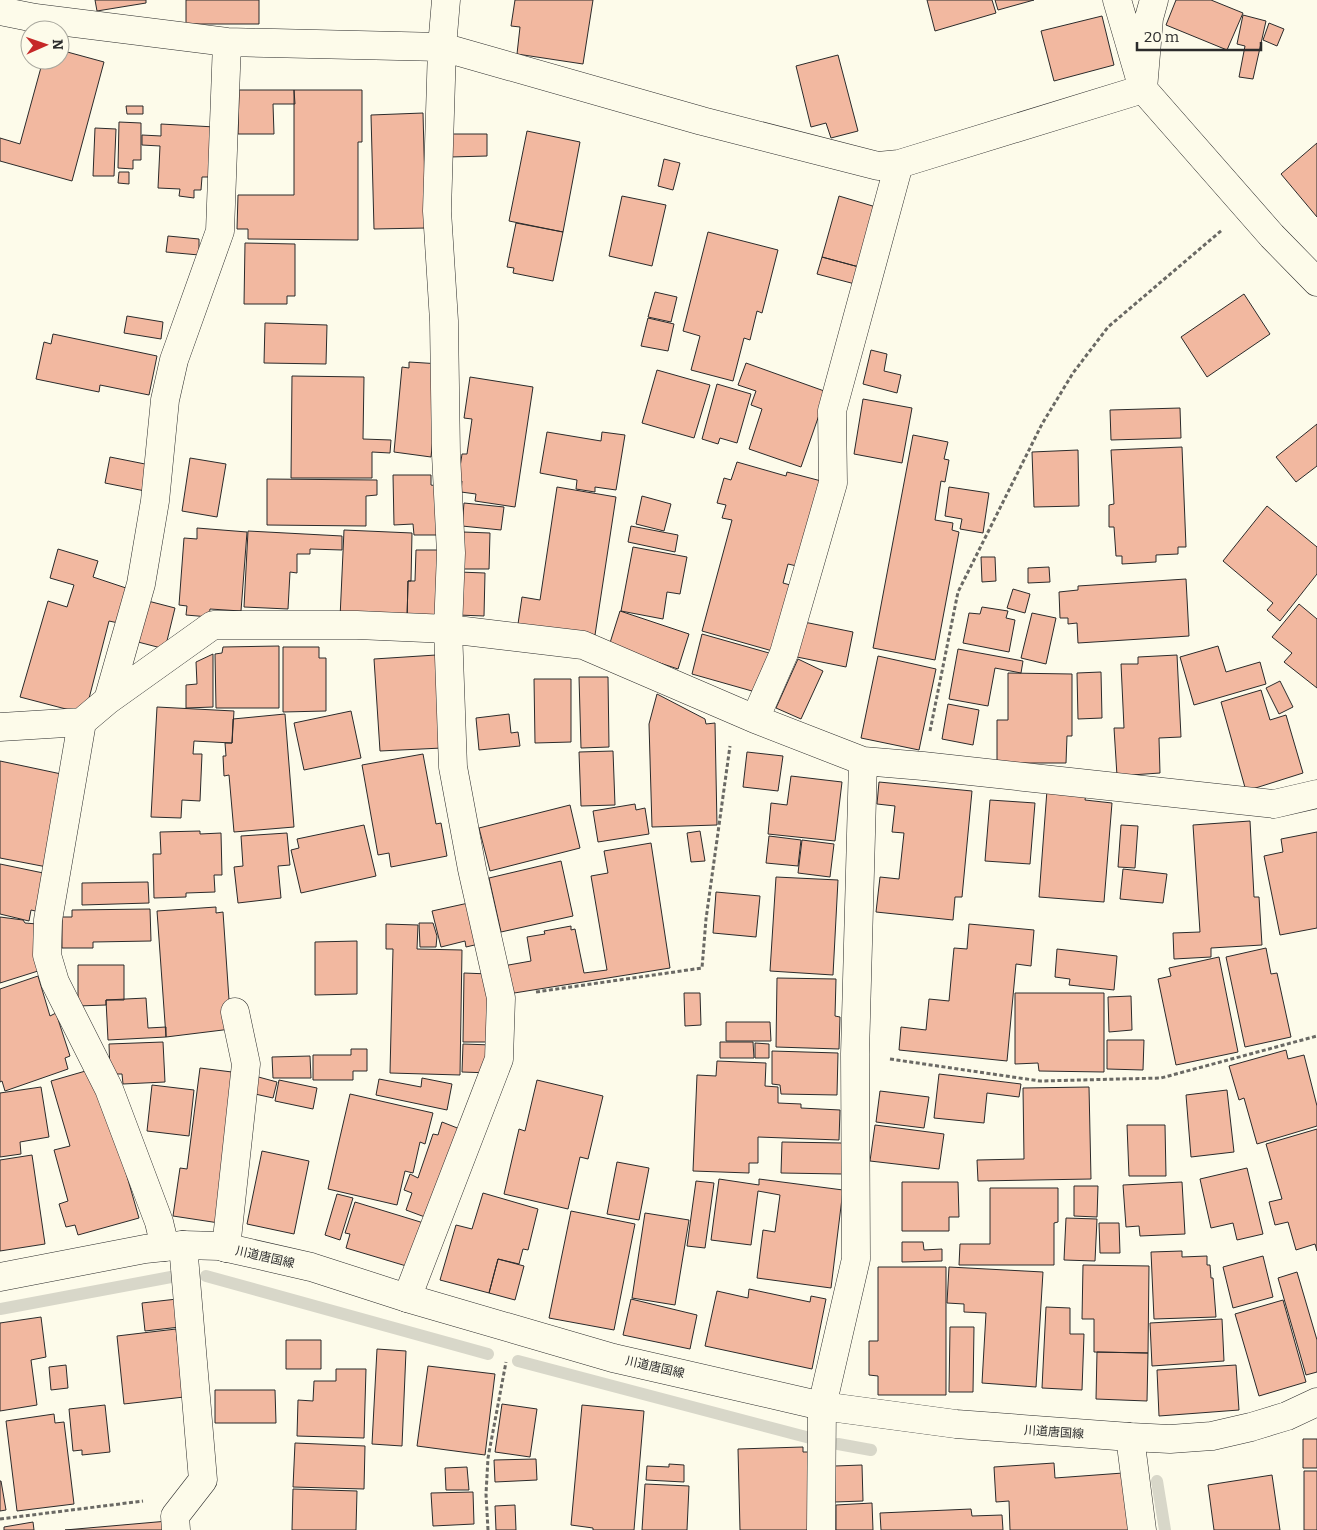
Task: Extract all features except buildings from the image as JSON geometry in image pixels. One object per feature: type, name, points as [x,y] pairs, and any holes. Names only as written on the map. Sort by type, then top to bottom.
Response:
[{"type":"street","points":[[408,1298],[499,1059],[501,998],[472,869],[453,767],[448,628],[451,553],[446,454],[444,321],[437,211],[442,47],[446,0]]},
{"type":"street","points":[[1116,0],[1143,89],[1247,208],[1317,282]]},
{"type":"street","points":[[1143,89],[1149,18],[1154,0]]},
{"type":"street","points":[[0,11],[35,18],[227,42],[442,47],[702,120],[878,166],[899,164],[1143,89]]},
{"type":"street","points":[[108,700],[141,584],[154,501],[165,400],[170,376],[220,232],[227,42]]},
{"type":"street","points":[[745,714],[784,653],[833,484],[832,411],[899,164]]},
{"type":"street","points":[[0,727],[82,722],[108,700],[213,625],[357,625],[448,628],[583,645],[745,714],[863,761],[1274,804],[1317,794]]},
{"type":"street","points":[[82,722],[48,920],[46,955],[55,982],[109,1089],[159,1222],[174,1246],[203,1480],[175,1516],[176,1530]]},
{"type":"street","points":[[821,1530],[822,1406],[856,1259],[855,1054],[863,761]]},
{"type":"street","points":[[226,1248],[246,1064],[235,1012]]},
{"type":"street","name":"川道唐国線","points":[[0,1277],[174,1246],[219,1246],[311,1267],[408,1298],[614,1358],[822,1406],[956,1424],[1170,1439],[1212,1436],[1251,1428],[1288,1416],[1317,1402]]},
{"type":"street","points":[[1130,1437],[1142,1530]]},
{"type":"path","points":[[923,766],[958,592],[1042,424],[1073,372],[1108,327],[1247,208]]},
{"type":"path","points":[[501,998],[702,968],[706,919],[745,714]]},
{"type":"path","points":[[855,1054],[1040,1081],[1161,1078],[1317,1036]]},
{"type":"path","points":[[488,1530],[486,1494],[488,1458],[504,1371]]},
{"type":"path","points":[[0,1519],[191,1495]]},
{"type":"waterway","points":[[206,1276],[488,1354]]},
{"type":"waterway","points":[[0,1309],[171,1277]]},
{"type":"waterway","points":[[518,1361],[810,1438]]},
{"type":"waterway","points":[[838,1444],[871,1450]]},
{"type":"waterway","points":[[1157,1481],[1165,1530]]}]
